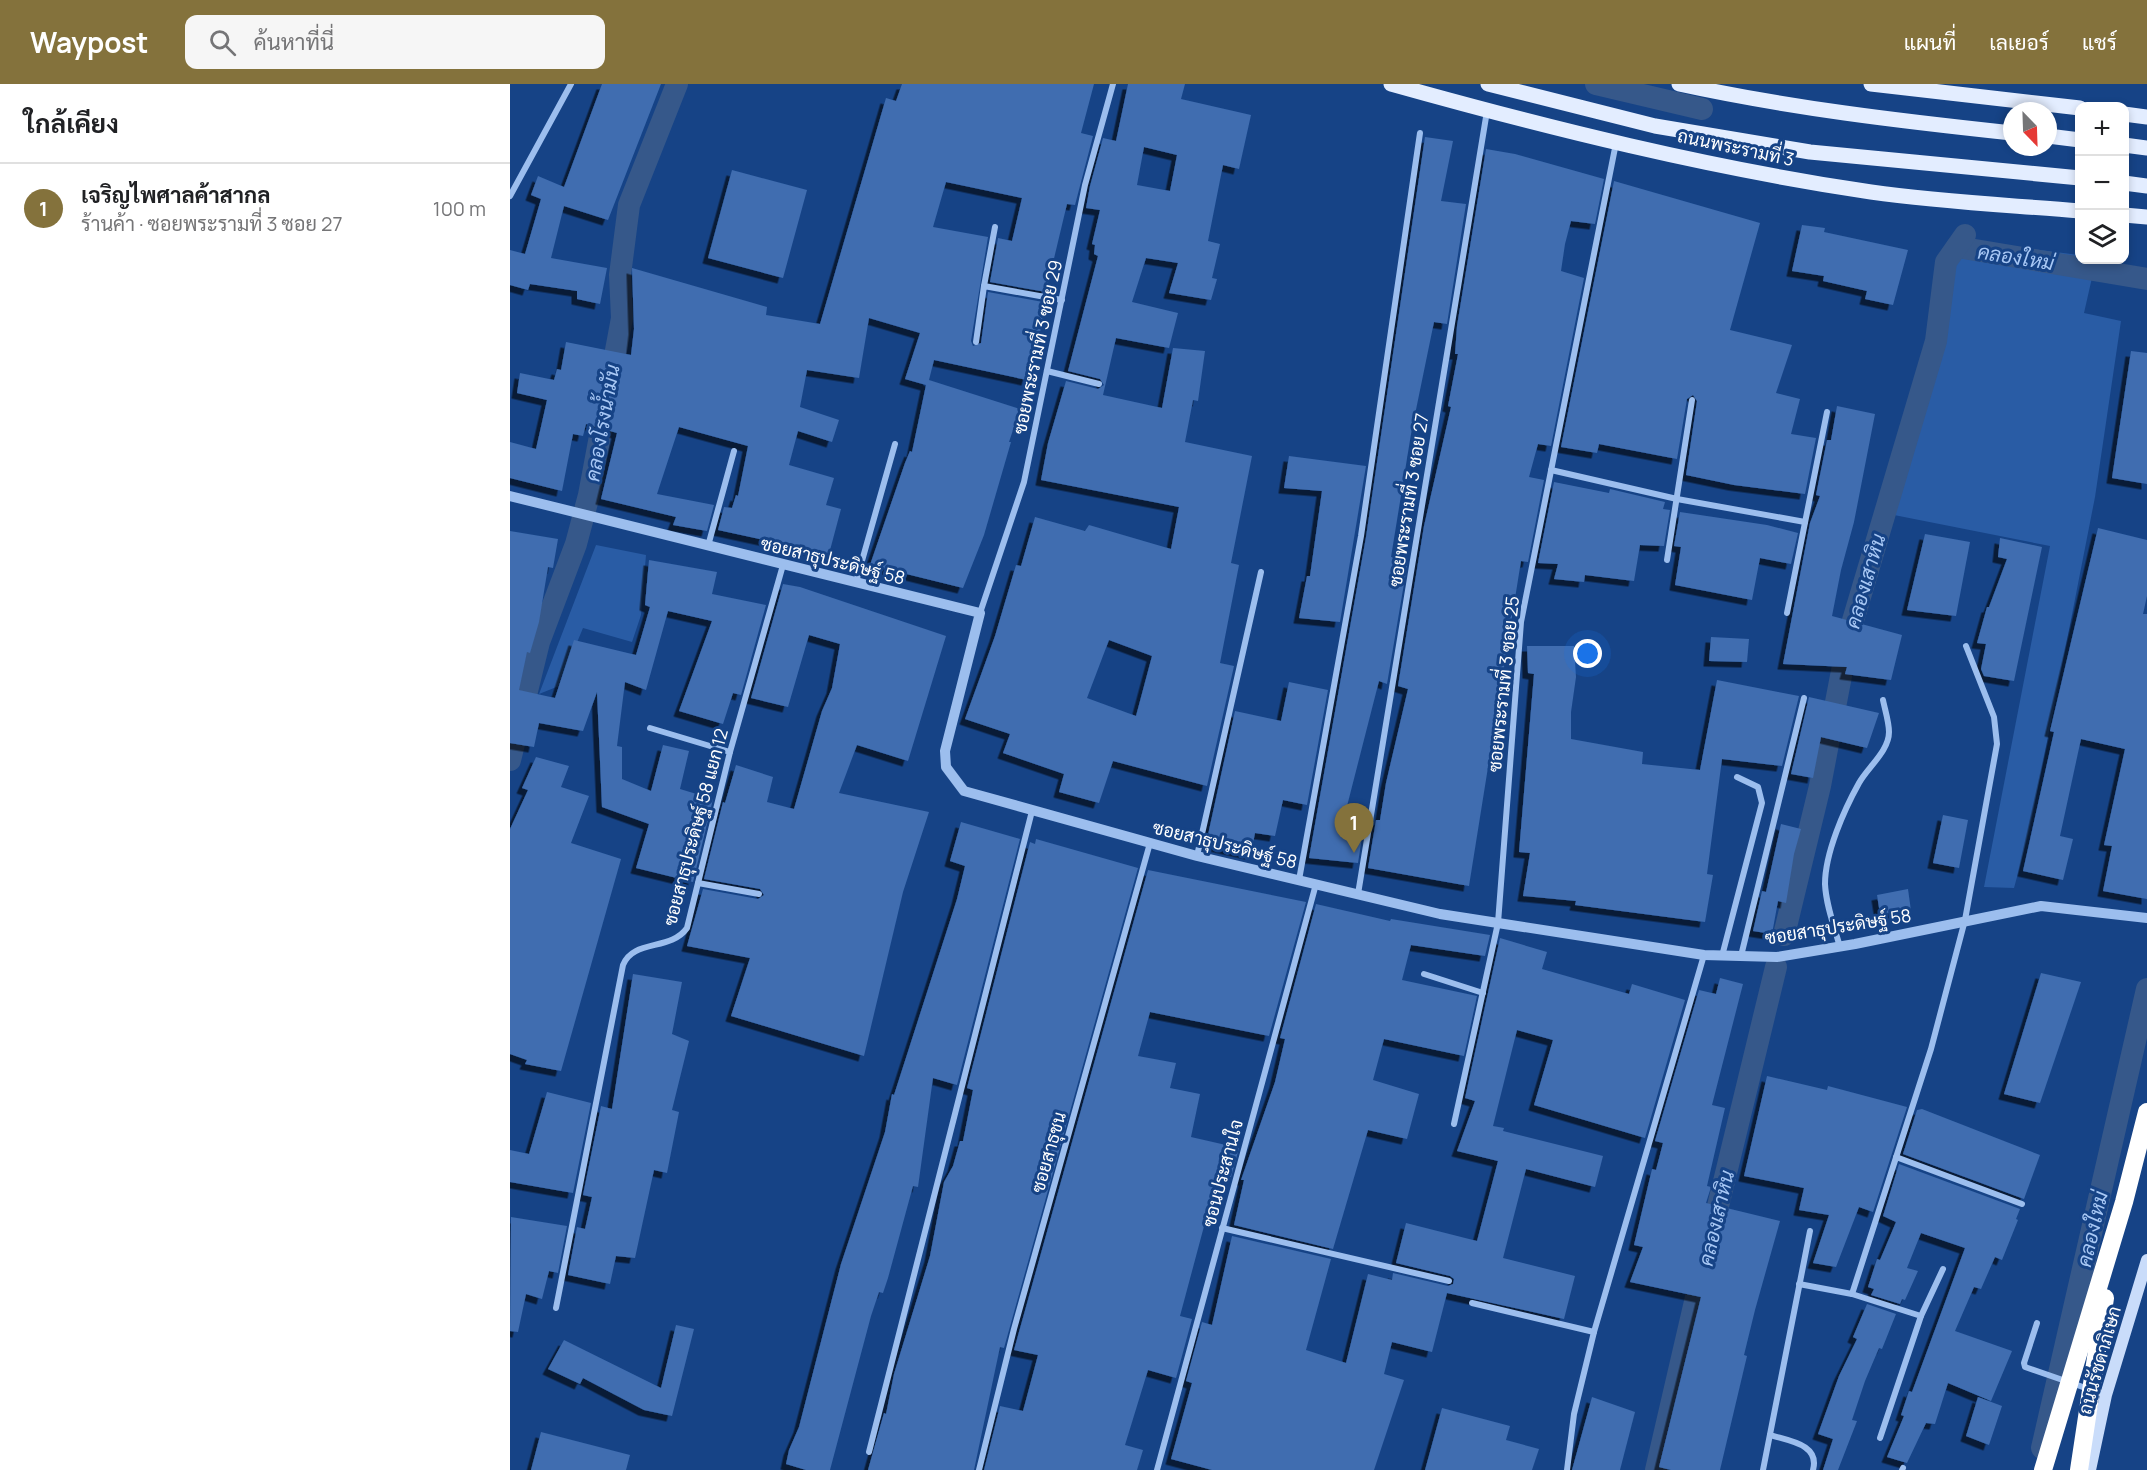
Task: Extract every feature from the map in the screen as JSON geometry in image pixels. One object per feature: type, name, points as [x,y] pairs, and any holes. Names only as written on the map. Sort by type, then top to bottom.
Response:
[{"type":"highway","points":[[2043,1470],[2124,1202],[2147,1112]]},
{"type":"highway","points":[[2079,1470],[2097,1341],[2124,1202]]},
{"type":"main road","name":"ถนนพระรามที่ 3","points":[[1391,84],[1487,111],[1616,142],[1809,182],[1873,192],[2075,211]]},
{"type":"main road","name":"ถนนพระรามที่ 3","points":[[1488,84],[1655,126],[1852,158],[2075,178]]},
{"type":"main road","points":[[1679,84],[1745,98],[1848,114],[2003,132]]},
{"type":"main road","points":[[1871,84],[2075,108]]},
{"type":"main road","points":[[2129,115],[2147,117]]},
{"type":"main road","points":[[2057,137],[2075,139]]},
{"type":"main road","points":[[2129,146],[2147,148]]},
{"type":"main road","points":[[2129,184],[2147,186]]},
{"type":"main road","points":[[2129,215],[2147,217]]},
{"type":"main road","name":"ถนนรัชดาภิเษก","points":[[2090,1470],[2106,1395],[2147,1260]]},
{"type":"street","points":[[510,196],[571,84]]},
{"type":"street","name":"ซอยพระรามที่ 3 ซอย 29","points":[[980,613],[1024,482],[1085,185],[1113,84]]},
{"type":"street","name":"ซอยพระรามที่ 3 ซอย 27","points":[[1358,894],[1487,111]]},
{"type":"street","points":[[1299,880],[1361,536],[1420,133]]},
{"type":"street","name":"ซอยพระรามที่ 3 ซอย 25","points":[[1454,1124],[1498,922],[1521,622],[1616,142]]},
{"type":"street","points":[[976,342],[995,227]]},
{"type":"street","points":[[984,286],[1062,300]]},
{"type":"street","points":[[1047,371],[1099,384]]},
{"type":"street","points":[[1667,560],[1692,400]]},
{"type":"street","points":[[1787,613],[1827,412]]},
{"type":"street","points":[[856,582],[896,444]]},
{"type":"street","points":[[708,546],[734,451]]},
{"type":"street","points":[[1551,470],[1677,499],[1805,522]]},
{"type":"street","name":"ซอยสาธุประดิษฐ์ 58","points":[[510,496],[598,520],[980,613],[945,751],[945,767],[964,791],[1197,856],[1440,914],[1704,955],[1777,957],[1840,947],[2042,906],[2145,917]]},
{"type":"street","name":"ซอยสาธุประดิษฐ์ 58 แยก 12","points":[[556,1308],[623,965],[626,957],[633,951],[680,937],[687,928],[730,752],[783,565]]},
{"type":"street","points":[[1197,856],[1261,572]]},
{"type":"street","points":[[1852,1294],[1931,1049],[1965,920],[1997,744],[1995,717],[1966,646]]},
{"type":"street","points":[[1741,956],[1804,698]]},
{"type":"street","points":[[1840,947],[1825,883],[1838,826],[1860,782],[1886,747],[1889,732],[1883,700]]},
{"type":"street","points":[[650,728],[730,752]]},
{"type":"street","points":[[1722,956],[1762,803],[1758,787],[1737,777]]},
{"type":"street","points":[[869,1452],[1032,811]]},
{"type":"street","name":"ซอยสาธุชน","points":[[980,1470],[1014,1329],[1150,843]]},
{"type":"street","points":[[698,882],[759,894]]},
{"type":"street","name":"ซอนประสานใจ","points":[[1157,1470],[1316,884]]},
{"type":"street","points":[[1567,1470],[1575,1414],[1594,1332],[1704,955]]},
{"type":"street","points":[[1424,974],[1483,993]]},
{"type":"street","points":[[1896,1157],[2022,1204]]},
{"type":"street","points":[[1222,1228],[1449,1281]]},
{"type":"street","points":[[1763,1470],[1810,1231]]},
{"type":"street","points":[[1880,1438],[1921,1316],[1943,1269]]},
{"type":"street","points":[[1799,1284],[1852,1294],[1921,1316]]},
{"type":"street","points":[[1472,1303],[1594,1332]]},
{"type":"street","points":[[2037,1323],[2024,1363],[2028,1369],[2064,1378],[2106,1395]]},
{"type":"street","points":[[1770,1435],[1805,1447],[1815,1457],[1813,1470]]},
{"type":"shaded area","points":[[1979,242],[2075,254],[2075,264],[2095,264],[2084,313],[2121,321],[2095,497],[2030,829],[2014,888],[1984,887],[2050,546],[1894,515],[1954,264]]},
{"type":"shaded area","points":[[596,545],[646,555],[641,615],[632,642],[583,628],[559,686],[539,694]]},
{"type":"building","points":[[602,84],[661,84],[608,220],[564,206],[551,258],[607,268],[600,304],[577,299],[577,291],[530,284],[528,290],[510,285],[510,250],[525,254],[541,199],[531,195],[538,176],[564,187]]},
{"type":"building","points":[[902,84],[1094,84],[1081,133],[1093,136],[1075,205],[1067,204],[1046,292],[990,282],[998,238],[1012,241],[1022,198],[946,182],[933,227],[988,237],[971,341],[973,346],[981,343],[988,292],[1043,302],[1039,315],[1044,317],[1027,380],[934,360],[929,380],[1020,409],[984,535],[963,588],[870,565],[905,463],[910,451],[912,452],[926,385],[905,379],[920,333],[869,318],[859,378],[807,370],[800,407],[839,420],[832,442],[798,431],[789,465],[834,478],[826,505],[841,509],[829,554],[718,530],[724,507],[732,508],[736,495],[738,496],[748,446],[679,427],[657,494],[714,505],[707,531],[673,525],[676,517],[601,499],[617,433],[586,424],[583,436],[573,434],[562,491],[510,478],[510,442],[536,449],[547,400],[517,393],[520,373],[554,380],[557,369],[561,370],[566,342],[631,355],[634,329],[632,268],[767,307],[766,315],[820,324],[886,98],[896,101]]},
{"type":"building","points":[[1128,84],[1185,84],[1181,99],[1251,115],[1239,169],[1223,165],[1208,241],[1220,244],[1212,278],[1217,279],[1211,300],[1169,293],[1178,263],[1146,258],[1132,302],[1178,313],[1169,348],[1116,338],[1103,395],[1162,408],[1173,348],[1205,351],[1198,401],[1193,400],[1185,442],[1252,456],[1231,563],[1239,565],[1220,663],[1234,666],[1207,786],[1113,761],[1099,803],[1059,792],[1064,774],[1003,753],[1010,734],[965,719],[995,636],[1016,565],[1021,566],[1035,517],[1085,531],[1089,525],[1171,549],[1179,507],[1041,480],[1048,443],[1066,381],[1098,389],[1104,385],[1100,379],[1068,371],[1098,256],[1094,254],[1095,245],[1092,244],[1100,210],[1086,208],[1090,186],[1103,138],[1116,141]],"holes":[[[1144,147],[1177,155],[1170,191],[1137,185]],[[1109,640],[1152,656],[1136,716],[1087,698]]]},
{"type":"building","points":[[1425,137],[1453,141],[1441,201],[1466,204],[1447,324],[1434,322],[1411,434],[1391,557],[1408,560],[1387,684],[1379,681],[1345,814],[1365,818],[1358,863],[1309,858],[1366,537]]},
{"type":"building","points":[[1486,149],[1515,154],[1604,179],[1595,224],[1571,221],[1565,244],[1561,271],[1584,278],[1551,446],[1538,444],[1529,477],[1544,480],[1528,562],[1521,561],[1469,886],[1368,868],[1376,820],[1380,820],[1386,783],[1408,689],[1398,686],[1424,526],[1451,407],[1448,406],[1458,354],[1455,354],[1457,326]]},
{"type":"building","points":[[732,170],[807,190],[783,278],[708,258]]},
{"type":"building","points":[[1614,181],[1760,223],[1730,330],[1792,345],[1776,393],[1800,399],[1791,434],[1816,438],[1805,494],[1734,485],[1686,475],[1697,401],[1693,395],[1687,399],[1677,459],[1599,444],[1597,453],[1561,447]]},
{"type":"building","points":[[1802,225],[1825,228],[1824,232],[1908,250],[1893,305],[1865,299],[1867,291],[1823,281],[1824,276],[1792,271]]},
{"type":"building","points":[[2131,351],[2147,353],[2147,484],[2112,478]]},
{"type":"building","points":[[1837,406],[1875,414],[1854,522],[1832,616],[1902,635],[1891,680],[1845,674],[1847,667],[1783,664],[1810,523],[1820,496],[1816,495],[1827,440],[1831,440]]},
{"type":"building","points":[[1289,456],[1366,466],[1340,622],[1299,618],[1307,576],[1310,576],[1322,491],[1284,488]]},
{"type":"building","points":[[1554,482],[1609,493],[1610,489],[1665,502],[1663,509],[1670,510],[1664,546],[1640,545],[1634,581],[1585,575],[1584,582],[1554,579],[1558,564],[1538,563]]},
{"type":"building","points":[[1680,512],[1767,525],[1798,533],[1791,564],[1760,558],[1752,600],[1675,585],[1681,547],[1674,546]]},
{"type":"building","points":[[2098,528],[2147,540],[2147,596],[2143,614],[2147,614],[2147,899],[2103,891],[2112,846],[2104,845],[2125,749],[2081,739],[2060,836],[2073,839],[2063,880],[2023,871],[2054,732],[2050,731]]},
{"type":"building","points":[[510,531],[558,539],[553,568],[548,567],[539,622],[530,653],[527,652],[519,690],[555,698],[574,640],[636,655],[650,607],[645,605],[649,560],[717,572],[712,594],[766,605],[741,695],[733,693],[723,724],[679,711],[712,621],[668,611],[646,690],[625,682],[617,746],[622,747],[622,779],[651,791],[663,745],[689,751],[680,789],[713,799],[693,882],[636,868],[649,824],[602,807],[597,692],[583,731],[539,723],[534,747],[510,743]]},
{"type":"building","points":[[1925,534],[1970,542],[1956,616],[1907,610]]},
{"type":"building","points":[[2000,538],[2042,547],[2014,681],[1984,676],[1981,669],[1986,644],[1977,643],[1987,607],[1989,607],[2007,559],[1998,557]]},
{"type":"building","points":[[783,584],[800,587],[946,636],[908,761],[857,745],[839,793],[929,812],[903,892],[864,1056],[731,1016],[750,958],[687,946],[703,889],[758,899],[764,895],[760,889],[704,879],[723,802],[725,803],[736,765],[773,777],[767,802],[794,809],[822,711],[832,688],[840,644],[809,635],[788,707],[751,698]]},
{"type":"building","points":[[1711,637],[1749,639],[1747,662],[1709,661]]},
{"type":"building","points":[[1527,646],[1574,646],[1576,677],[1571,712],[1571,739],[1643,752],[1642,764],[1700,770],[1717,680],[1799,696],[1782,766],[1722,759],[1707,874],[1713,875],[1705,922],[1575,905],[1576,901],[1523,896],[1530,853],[1519,852],[1534,674],[1528,673]]},
{"type":"building","points":[[1289,682],[1328,690],[1307,805],[1283,800],[1275,836],[1255,833],[1251,854],[1206,844],[1235,711],[1281,721]]},
{"type":"building","points":[[1809,697],[1879,713],[1867,748],[1821,737],[1813,778],[1791,774]]},
{"type":"building","points":[[536,757],[569,766],[561,787],[589,796],[571,843],[621,859],[561,1071],[525,1064],[527,1060],[510,1054],[510,829],[528,790],[522,788]]},
{"type":"building","points":[[1943,815],[1968,820],[1959,868],[1933,863]]},
{"type":"building","points":[[961,822],[1020,839],[957,1085],[933,1078],[918,1187],[913,1186],[888,1278],[883,1293],[879,1292],[871,1316],[830,1470],[806,1470],[786,1464],[789,1450],[799,1427],[841,1264],[885,1132],[892,1094],[894,1095],[957,899],[965,866],[950,861]]},
{"type":"building","points":[[1781,824],[1801,829],[1794,854],[1786,903],[1778,901],[1772,934],[1753,931],[1762,891],[1766,892]]},
{"type":"building","points":[[1036,839],[1138,868],[1004,1348],[1000,1347],[974,1470],[868,1470],[930,1256],[944,1182],[953,1166],[960,1141],[963,1141],[973,1090],[967,1088],[1030,842],[1035,844]]},
{"type":"building","points":[[1148,870],[1306,902],[1269,1036],[1150,1012],[1138,1056],[1176,1063],[1170,1088],[1200,1094],[1191,1137],[1239,1148],[1231,1177],[1218,1174],[1180,1316],[1192,1319],[1176,1378],[1148,1370],[1125,1445],[1143,1450],[1137,1470],[984,1470],[1000,1406],[1023,1411],[1038,1355],[1014,1350]]},
{"type":"building","points":[[1908,889],[1911,911],[1880,914],[1877,895]]},
{"type":"building","points":[[1316,904],[1390,921],[1391,919],[1490,935],[1485,956],[1411,945],[1402,980],[1477,996],[1464,1056],[1384,1039],[1373,1080],[1419,1094],[1407,1139],[1368,1130],[1333,1249],[1234,1225],[1244,1180],[1241,1180],[1275,1082],[1285,1039],[1280,1038]]},
{"type":"building","points":[[1500,938],[1547,952],[1542,969],[1629,994],[1632,984],[1685,1000],[1645,1138],[1534,1105],[1553,1040],[1517,1030],[1493,1126],[1504,1128],[1503,1131],[1603,1156],[1595,1187],[1526,1169],[1503,1258],[1575,1276],[1564,1319],[1447,1293],[1432,1352],[1392,1342],[1384,1374],[1404,1380],[1374,1470],[1212,1470],[1171,1459],[1192,1383],[1186,1381],[1202,1322],[1212,1325],[1232,1236],[1331,1259],[1306,1350],[1346,1363],[1368,1274],[1392,1280],[1393,1273],[1448,1286],[1453,1284],[1454,1279],[1450,1276],[1396,1263],[1406,1223],[1477,1241],[1498,1161],[1457,1151],[1475,1101],[1465,1098]]},
{"type":"building","points":[[2041,973],[2081,982],[2040,1103],[2004,1094]]},
{"type":"building","points":[[633,974],[682,982],[672,1034],[689,1041],[672,1110],[679,1112],[667,1173],[654,1170],[635,1258],[616,1256],[610,1284],[568,1275],[577,1227],[585,1229],[592,1197],[583,1195],[601,1106],[612,1109]]},
{"type":"building","points":[[1720,978],[1743,984],[1712,1105],[1725,1108],[1707,1186],[1711,1187],[1706,1203],[1780,1221],[1744,1355],[1747,1356],[1720,1470],[1671,1470],[1659,1467],[1701,1297],[1630,1282],[1643,1247],[1634,1245],[1652,1169],[1656,1170],[1663,1143],[1655,1141],[1699,990],[1716,994]]},
{"type":"building","points":[[1767,1076],[1827,1090],[1828,1086],[1907,1107],[1873,1212],[1859,1207],[1836,1267],[1813,1263],[1829,1215],[1799,1210],[1804,1188],[1744,1176]]},
{"type":"building","points":[[547,1092],[591,1103],[573,1193],[510,1182],[510,1150],[529,1154]]},
{"type":"building","points":[[1922,1109],[2040,1155],[2024,1199],[1903,1154],[1917,1110]]},
{"type":"building","points":[[1899,1164],[2020,1209],[2002,1260],[1995,1257],[1981,1289],[1974,1287],[1955,1331],[2012,1351],[1991,1401],[1948,1383],[1935,1424],[1926,1423],[1907,1463],[1887,1457],[1904,1416],[1901,1415],[1909,1391],[1912,1392],[1965,1248],[1921,1233],[1907,1268],[1918,1271],[1905,1300],[1902,1299],[1900,1304],[1871,1295],[1874,1289],[1868,1287],[1877,1259],[1880,1260],[1896,1222],[1883,1216]]},
{"type":"building","points":[[511,1217],[567,1226],[558,1273],[549,1271],[542,1299],[526,1294],[518,1332],[510,1331]]},
{"type":"building","points":[[1867,1304],[1896,1314],[1882,1349],[1879,1348],[1865,1381],[1852,1420],[1857,1421],[1838,1470],[1823,1470],[1833,1439],[1818,1434],[1839,1376],[1857,1339],[1853,1337]]},
{"type":"building","points":[[676,1325],[694,1329],[672,1416],[644,1410],[583,1378],[580,1384],[548,1369],[564,1340],[661,1388]]},
{"type":"building","points":[[1592,1397],[1635,1412],[1620,1470],[1572,1470]]},
{"type":"building","points":[[1978,1397],[2002,1406],[1989,1445],[1966,1436]]},
{"type":"building","points":[[1442,1408],[1510,1426],[1506,1440],[1539,1449],[1532,1470],[1425,1470]]},
{"type":"building","points":[[541,1432],[630,1455],[626,1470],[531,1470]]},
{"type":"waterway","name":"คลองโรงน้ำมัน","points":[[510,760],[539,642],[576,544],[589,495],[622,318],[620,275],[629,205],[677,84]]},
{"type":"waterway","points":[[1596,84],[1702,109]]},
{"type":"waterway","name":"คลองเสาหิน","points":[[1784,935],[1820,786],[1849,634],[1936,341],[1946,262],[1965,235]]},
{"type":"waterway","name":"คลองใหม่","points":[[1957,247],[2147,279]]},
{"type":"waterway","name":"คลองเสาหิน","points":[[1711,1235],[1776,967]]},
{"type":"waterway","name":"คลองใหม่","points":[[2042,1448],[2147,989]]},
{"type":"waterway","name":"คลองเสาหิน","points":[[1656,1470],[1703,1267]]},
{"type":"place","name":"เจริญไพศาลค้าสากล","points":[[1354,853]]}]
